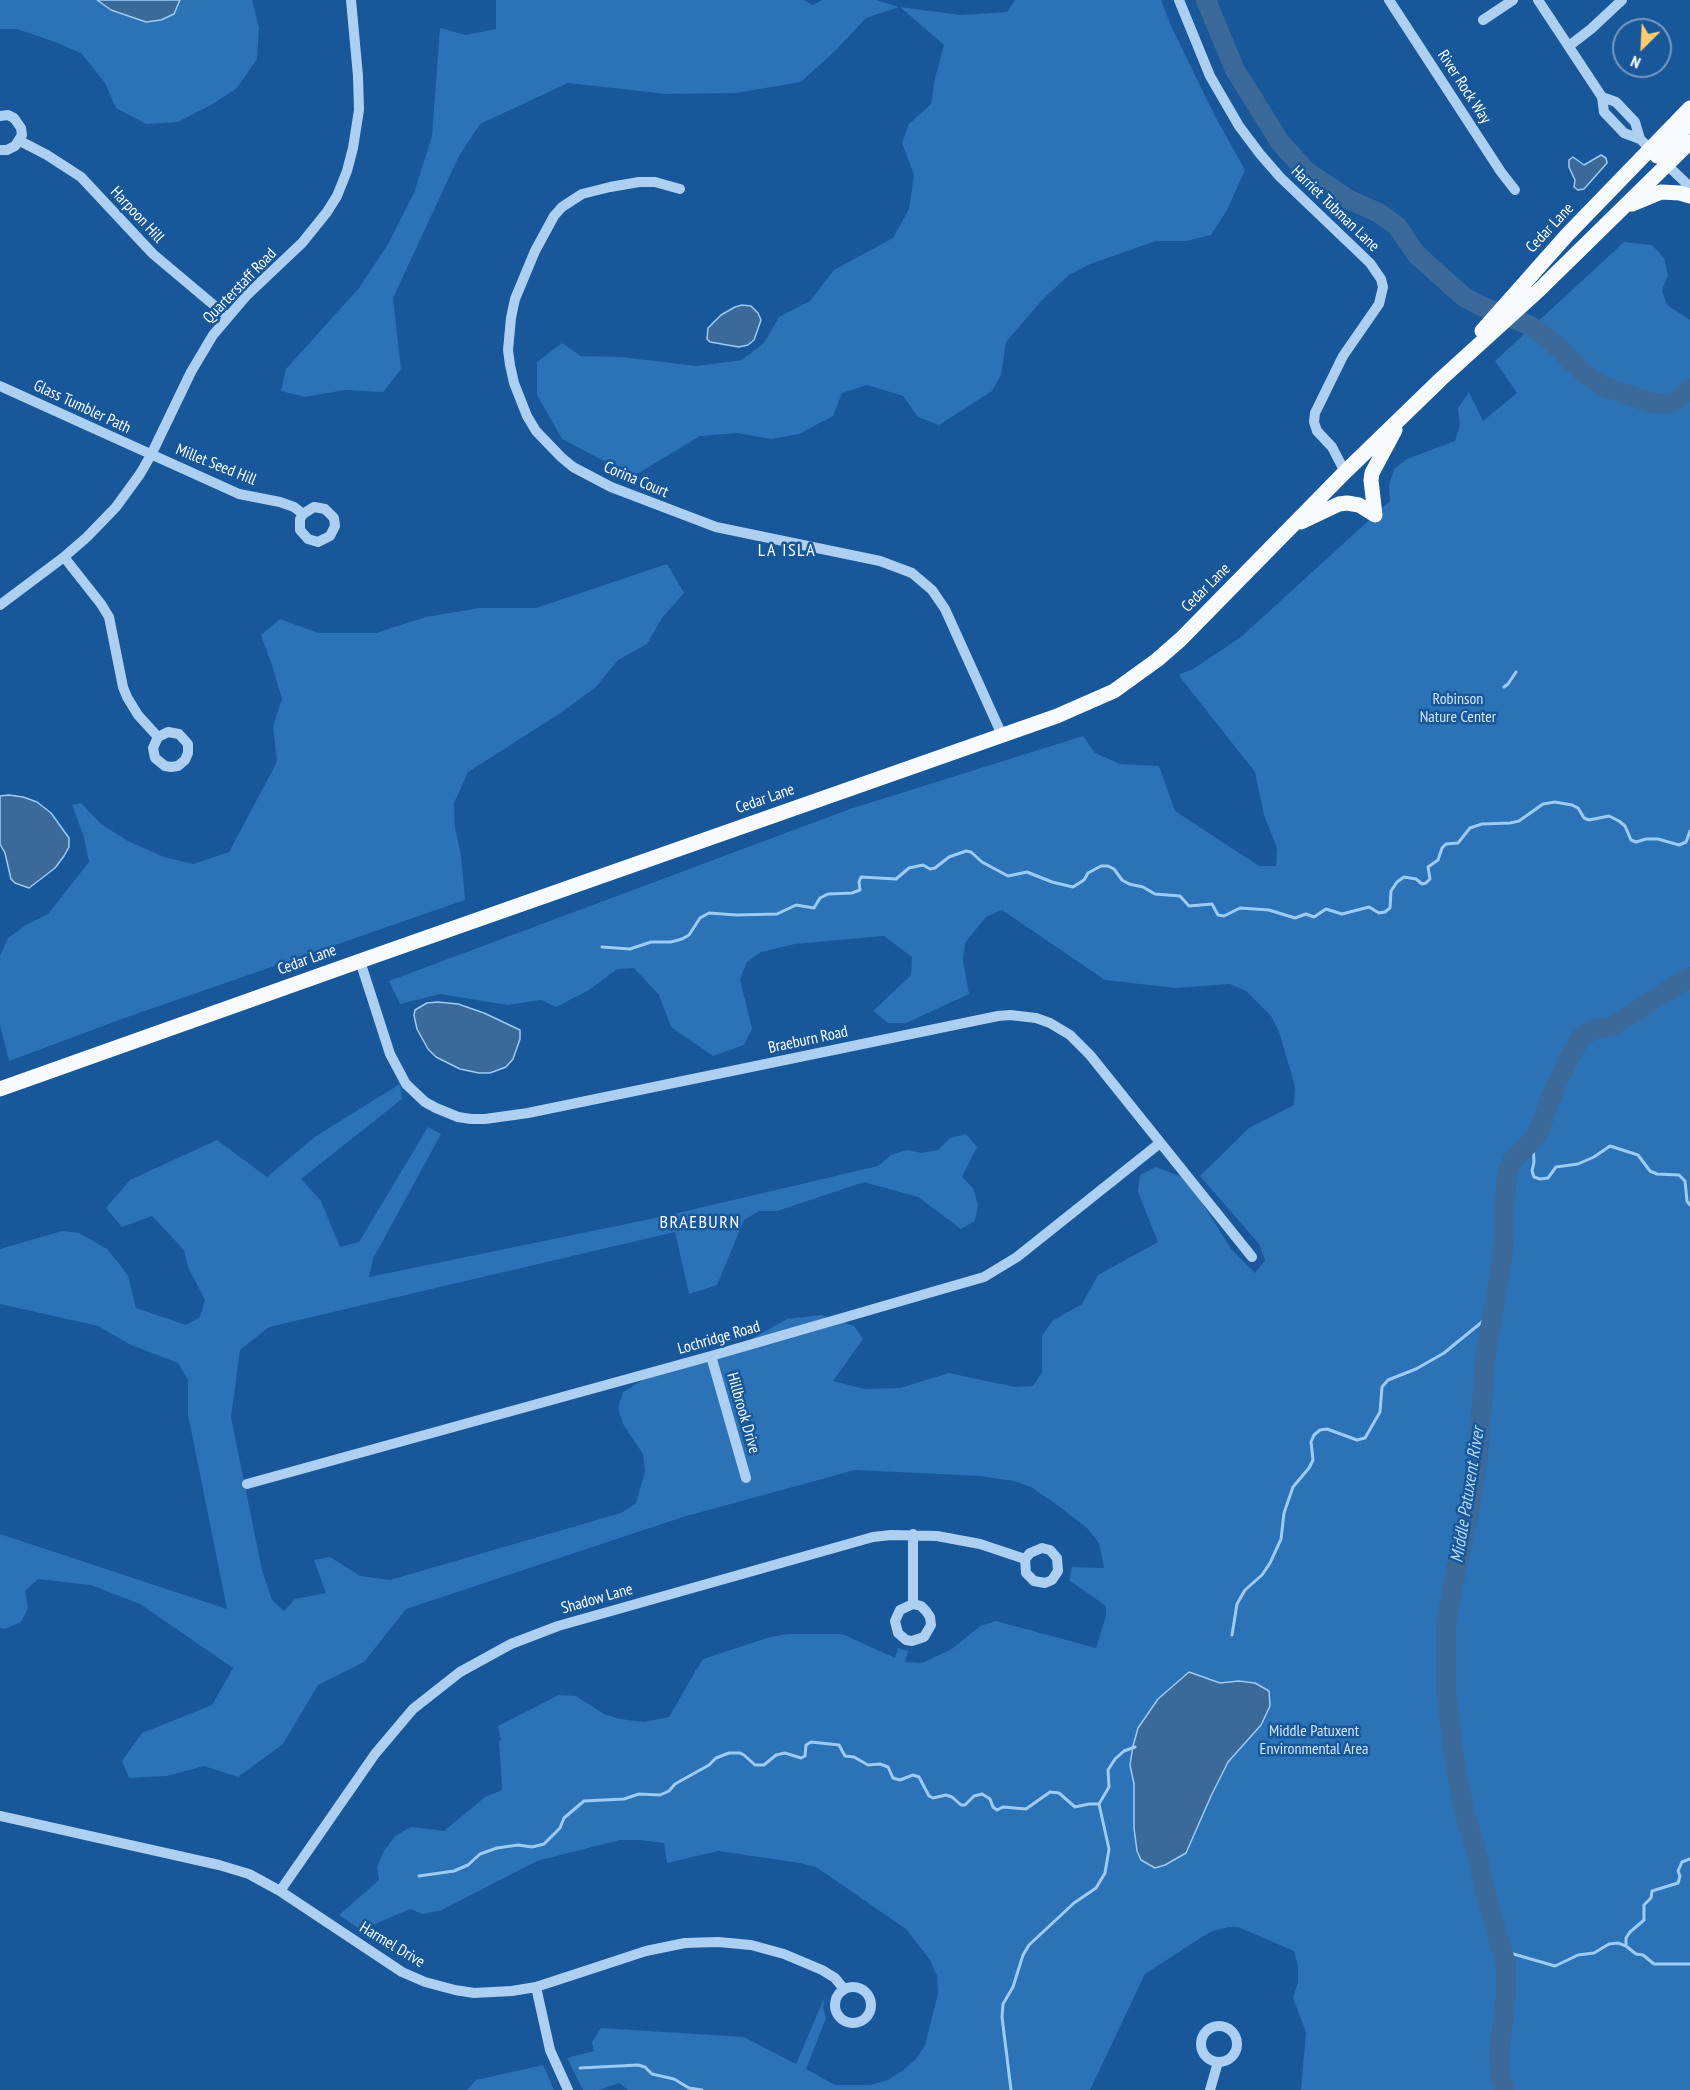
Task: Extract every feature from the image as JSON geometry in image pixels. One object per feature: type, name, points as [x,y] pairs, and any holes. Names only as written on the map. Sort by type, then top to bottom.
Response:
[{"type":"main road","name":"Cedar Lane","points":[[1441,379],[1521,287],[1654,152],[1690,108]]},
{"type":"main road","points":[[1654,152],[1690,123]]},
{"type":"main road","name":"Cedar Lane","points":[[0,1089],[1088,704],[1135,677],[1181,639],[1345,472],[1441,379],[1539,290],[1624,207],[1654,152],[1690,142]]},
{"type":"main road","points":[[1624,207],[1661,192],[1690,196]]},
{"type":"main road","points":[[1294,525],[1339,504],[1347,503],[1359,506],[1375,515],[1372,473],[1402,417]]},
{"type":"street","name":"Quarterstaff Road","points":[[0,605],[64,557],[116,507],[151,455],[191,372],[213,335],[317,226],[337,196],[353,148],[359,110],[351,0]]},
{"type":"street","name":"Harriet Tubman Lane","points":[[1179,0],[1210,76],[1225,104],[1253,145],[1280,177],[1370,262],[1381,279],[1383,287],[1379,304],[1343,356],[1315,413],[1314,422],[1317,431],[1332,447],[1345,472]]},
{"type":"street","name":"River Rock Way","points":[[1389,0],[1515,190]]},
{"type":"street","points":[[1483,20],[1513,0]]},
{"type":"street","points":[[1538,0],[1602,97],[1604,112],[1624,133],[1654,152],[1690,187]]},
{"type":"street","points":[[1569,46],[1622,0]]},
{"type":"street","points":[[1602,97],[1616,102],[1635,122],[1654,152]]},
{"type":"street","points":[[0,116],[8,115],[18,122],[22,135],[20,141],[11,149],[0,150]]},
{"type":"street","name":"Harpoon Hill","points":[[20,141],[56,160],[81,177],[153,254],[228,317]]},
{"type":"street","name":"Corina Court","points":[[680,189],[655,182],[609,187],[582,194],[562,207],[554,216],[535,251],[515,299],[511,318],[508,350],[510,365],[513,383],[527,416],[536,431],[561,457],[589,476],[620,490],[716,527],[880,561],[912,573],[932,590],[945,609],[1002,735]]},
{"type":"street","name":"Glass Tumbler Path","points":[[0,386],[151,455]]},
{"type":"street","name":"Millet Seed Hill","points":[[151,455],[238,494],[280,502],[294,507],[303,514]]},
{"type":"street","points":[[64,557],[109,617],[127,697],[138,715],[158,737]]},
{"type":"street","name":"Braeburn Road","points":[[360,961],[398,1072],[414,1094],[425,1102],[458,1117],[485,1119],[528,1113],[931,1029],[1010,1015],[1036,1018],[1070,1035],[1090,1055],[1252,1257]]},
{"type":"street","name":"Lochridge Road","points":[[247,1484],[711,1356],[984,1277],[1017,1257],[1160,1143]]},
{"type":"street","name":"Hillbrook Drive","points":[[711,1356],[746,1478]]},
{"type":"street","name":"Shadow Lane","points":[[280,1891],[368,1763],[413,1709],[460,1672],[511,1644],[558,1626],[854,1541],[891,1534],[957,1539],[1025,1559]]},
{"type":"street","points":[[913,1534],[913,1605]]},
{"type":"street","name":"Harmel Drive","points":[[0,1816],[219,1865],[249,1874],[280,1891],[385,1962],[425,1982],[454,1990],[474,1993],[536,1987],[646,1951],[685,1943],[718,1942],[751,1945],[784,1954],[822,1970],[835,1978],[844,1989]]},
{"type":"street","points":[[536,1987],[550,2050],[568,2090]]},
{"type":"street","points":[[1210,2090],[1218,2062]]},
{"type":"green space","points":[[0,0],[252,0],[259,28],[257,59],[237,88],[211,105],[178,122],[146,124],[116,108],[105,83],[81,53],[17,29],[0,29]]},
{"type":"green space","points":[[496,0],[803,0],[813,5],[822,0],[876,0],[899,7],[866,18],[801,82],[736,93],[666,94],[568,83],[480,124],[459,156],[393,298],[401,369],[383,392],[345,390],[305,397],[281,391],[286,369],[359,288],[388,244],[414,193],[432,136],[440,28],[466,35],[496,29]]},
{"type":"green space","points":[[1015,0],[1161,0],[1171,26],[1215,116],[1245,170],[1227,210],[1211,235],[1187,241],[1156,241],[1090,264],[1069,275],[1043,299],[1006,342],[1001,375],[992,391],[939,425],[918,417],[903,396],[867,385],[842,393],[833,416],[799,434],[771,439],[737,433],[700,436],[637,474],[600,459],[562,439],[537,395],[537,362],[562,343],[581,356],[621,357],[696,366],[742,360],[764,343],[779,317],[810,301],[834,270],[893,238],[909,209],[914,175],[902,143],[909,124],[931,104],[944,45],[900,7],[961,15],[1007,12]]},
{"type":"green space","points":[[1624,242],[1652,245],[1664,258],[1668,275],[1662,290],[1667,305],[1690,320],[1690,2090],[1301,2090],[1306,2032],[1293,1998],[1298,1982],[1298,1966],[1294,1951],[1238,1927],[1228,1927],[1210,1932],[1145,1974],[1090,2090],[628,2090],[619,2083],[599,2090],[583,2090],[567,2058],[594,2051],[592,2042],[601,2028],[744,2037],[796,2064],[825,1996],[823,2008],[826,2018],[806,2069],[835,2085],[870,2085],[888,2080],[916,2059],[925,2045],[938,1994],[937,1976],[930,1960],[906,1929],[816,1867],[718,1851],[667,1863],[664,1843],[639,1840],[620,1840],[537,1861],[442,1910],[423,1914],[410,1909],[361,1930],[339,1915],[379,1880],[377,1867],[384,1851],[395,1836],[411,1827],[444,1831],[485,1797],[500,1791],[502,1788],[499,1741],[501,1740],[498,1726],[559,1695],[576,1696],[604,1714],[620,1719],[644,1722],[669,1717],[703,1659],[770,1637],[788,1634],[842,1634],[895,1658],[898,1648],[908,1651],[905,1662],[922,1663],[952,1649],[980,1626],[996,1621],[1096,1648],[1106,1616],[1106,1606],[1069,1580],[1072,1567],[1104,1568],[1099,1543],[1087,1528],[1060,1507],[1031,1487],[1014,1481],[980,1476],[855,1470],[683,1517],[406,1609],[364,1662],[318,1685],[283,1744],[238,1777],[204,1766],[167,1776],[129,1778],[122,1761],[142,1733],[212,1705],[233,1668],[140,1604],[91,1585],[38,1579],[25,1591],[28,1608],[21,1622],[5,1629],[0,1628],[0,1534],[227,1609],[188,1415],[188,1380],[178,1363],[129,1344],[98,1326],[0,1304],[0,1249],[62,1231],[79,1233],[107,1249],[118,1262],[128,1276],[136,1308],[186,1325],[200,1317],[205,1300],[188,1267],[184,1250],[152,1216],[122,1227],[106,1208],[130,1180],[217,1140],[267,1177],[316,1136],[400,1084],[402,1099],[301,1179],[321,1201],[340,1247],[359,1242],[428,1127],[441,1134],[373,1259],[369,1277],[665,1216],[878,1166],[891,1155],[907,1150],[922,1153],[938,1150],[950,1138],[966,1134],[977,1147],[962,1177],[973,1188],[978,1205],[975,1221],[961,1229],[918,1197],[864,1182],[777,1211],[759,1211],[744,1220],[717,1285],[689,1294],[675,1232],[269,1327],[240,1350],[231,1417],[262,1570],[272,1600],[284,1611],[295,1599],[326,1593],[314,1560],[330,1557],[360,1576],[390,1580],[621,1513],[636,1503],[645,1471],[643,1454],[623,1424],[618,1408],[623,1392],[653,1374],[712,1361],[787,1319],[821,1315],[854,1326],[863,1339],[833,1381],[865,1389],[900,1388],[949,1373],[1015,1387],[1033,1386],[1042,1372],[1042,1336],[1052,1321],[1082,1304],[1098,1275],[1158,1242],[1138,1192],[1140,1175],[1156,1167],[1187,1179],[1232,1250],[1255,1273],[1265,1260],[1259,1244],[1200,1176],[1249,1128],[1294,1105],[1295,1086],[1279,1032],[1271,1016],[1246,991],[1230,984],[1175,988],[1105,980],[1002,910],[986,917],[965,943],[963,960],[969,994],[906,1023],[888,1023],[873,1011],[911,975],[912,957],[884,936],[795,944],[761,952],[747,962],[740,979],[752,1029],[744,1045],[713,1056],[671,1027],[659,995],[634,968],[617,969],[589,990],[556,1007],[541,1000],[507,1005],[440,994],[400,1004],[389,981],[850,809],[1083,736],[1095,753],[1120,764],[1159,766],[1175,811],[1259,866],[1276,866],[1277,848],[1264,815],[1255,772],[1180,677],[1180,674],[1193,669],[1241,637],[1390,501],[1389,485],[1394,469],[1407,459],[1455,441],[1460,425],[1458,408],[1469,392],[1483,421],[1517,393],[1495,361]]},
{"type":"green space","points":[[667,564],[684,593],[662,618],[647,644],[618,660],[596,687],[559,714],[468,772],[454,803],[455,828],[461,855],[465,900],[133,1015],[9,1061],[0,1025],[0,956],[8,938],[26,925],[48,914],[89,862],[84,837],[72,805],[81,803],[101,824],[128,841],[164,857],[193,864],[229,852],[277,762],[273,726],[282,699],[261,635],[280,619],[318,633],[376,633],[426,617],[480,608],[536,608]]},
{"type":"green space","points":[[543,2065],[554,2090],[467,2090],[476,2080]]},
{"type":"shaded area","points":[[97,0],[180,0],[174,14],[161,20],[146,22],[111,10]]},
{"type":"shaded area","points":[[1601,155],[1606,158],[1607,163],[1584,189],[1578,190],[1574,187],[1575,180],[1569,167],[1569,160],[1573,157],[1584,165]]},
{"type":"shaded area","points":[[742,305],[751,306],[761,320],[754,340],[748,345],[739,347],[710,342],[707,339],[708,328],[721,315]]},
{"type":"shaded area","points":[[9,795],[37,802],[51,813],[69,838],[69,847],[55,868],[29,888],[11,879],[5,853],[0,844],[0,796]]},
{"type":"shaded area","points":[[427,1003],[458,1004],[520,1030],[520,1039],[513,1059],[506,1067],[490,1073],[479,1073],[460,1069],[436,1057],[428,1049],[417,1029],[414,1015],[415,1010]]},
{"type":"shaded area","points":[[1189,1672],[1220,1683],[1239,1681],[1255,1683],[1269,1691],[1270,1706],[1261,1725],[1228,1762],[1186,1853],[1155,1868],[1141,1860],[1137,1851],[1134,1828],[1134,1784],[1130,1765],[1133,1746],[1138,1728],[1158,1699]]},
{"type":"waterway","name":"Middle Patuxent River","points":[[1206,0],[1235,70],[1280,142],[1306,171],[1348,199],[1379,213],[1397,226],[1416,254],[1464,297],[1529,325],[1549,339],[1583,372],[1602,386],[1652,403],[1668,404],[1690,389]]},
{"type":"waterway","points":[[1504,687],[1516,672]]},
{"type":"waterway","points":[[602,947],[630,949],[651,942],[671,942],[682,939],[689,935],[700,918],[709,913],[777,914],[796,905],[814,908],[820,898],[828,894],[852,893],[860,890],[861,877],[896,879],[909,868],[923,865],[930,869],[935,868],[949,857],[966,851],[1008,876],[1027,872],[1073,887],[1084,880],[1088,873],[1101,866],[1108,866],[1129,884],[1143,887],[1155,894],[1180,896],[1189,906],[1212,904],[1218,915],[1224,916],[1240,908],[1269,910],[1295,918],[1306,914],[1314,917],[1326,909],[1342,914],[1369,907],[1379,913],[1385,912],[1390,908],[1391,891],[1397,882],[1404,877],[1416,879],[1422,884],[1430,879],[1428,867],[1438,860],[1446,844],[1458,843],[1470,828],[1482,824],[1519,821],[1543,804],[1555,802],[1572,805],[1578,808],[1584,818],[1589,820],[1609,816],[1625,826],[1631,840],[1636,842],[1658,839],[1679,845],[1686,842],[1690,831]]},
{"type":"waterway","name":"Middle Patuxent River","points":[[1505,2090],[1501,2078],[1499,2056],[1506,1994],[1506,1964],[1464,1810],[1455,1764],[1446,1690],[1446,1625],[1469,1513],[1478,1454],[1486,1352],[1502,1261],[1506,1183],[1513,1160],[1533,1140],[1540,1128],[1555,1087],[1582,1036],[1595,1029],[1612,1026],[1690,977]]},
{"type":"waterway","points":[[1533,1140],[1532,1171],[1534,1177],[1548,1178],[1556,1167],[1578,1164],[1610,1146],[1638,1155],[1650,1171],[1657,1174],[1679,1175],[1685,1181],[1687,1201],[1690,1205]]},
{"type":"waterway","points":[[1232,1635],[1237,1604],[1245,1590],[1262,1575],[1281,1539],[1284,1513],[1293,1487],[1313,1460],[1311,1442],[1314,1435],[1320,1430],[1327,1429],[1357,1440],[1365,1438],[1380,1412],[1382,1387],[1388,1380],[1416,1369],[1444,1353],[1493,1313]]},
{"type":"waterway","points":[[419,1876],[454,1871],[468,1865],[480,1854],[497,1848],[518,1845],[532,1847],[544,1844],[560,1828],[564,1818],[584,1801],[624,1799],[639,1794],[660,1795],[709,1765],[716,1758],[729,1753],[740,1753],[755,1765],[764,1765],[776,1755],[785,1753],[801,1758],[805,1756],[806,1745],[811,1742],[839,1745],[845,1756],[854,1757],[868,1765],[880,1764],[888,1767],[893,1778],[900,1780],[913,1775],[919,1777],[929,1796],[933,1798],[946,1795],[961,1805],[965,1805],[974,1796],[982,1794],[990,1799],[997,1810],[1003,1807],[1026,1809],[1050,1792],[1059,1793],[1075,1807],[1099,1804]]},
{"type":"waterway","points":[[1011,2090],[1002,2017],[1003,2004],[1013,1987],[1023,1955],[1029,1945],[1074,1903],[1096,1888],[1105,1873],[1109,1849],[1099,1804],[1109,1787],[1108,1770],[1124,1751],[1135,1747]]},
{"type":"waterway","points":[[1626,1946],[1626,1938],[1630,1932],[1644,1920],[1644,1905],[1651,1898],[1652,1891],[1678,1883],[1680,1876],[1678,1871],[1682,1862],[1690,1859]]},
{"type":"waterway","points":[[1503,1951],[1555,1966],[1578,1955],[1594,1953],[1609,1944],[1618,1943],[1636,1954],[1643,1955],[1654,1964],[1690,1964]]},
{"type":"waterway","points":[[580,2068],[638,2065],[645,2067],[652,2074],[674,2079],[689,2088],[702,2090]]},
{"type":"district","name":"LA ISLA","points":[[787,551]]},
{"type":"district","name":"BRAEBURN","points":[[700,1223]]},
{"type":"park label","name":"Robinson Nature Center","points":[[1458,708]]},
{"type":"park label","name":"Middle Patuxent Environmental Area","points":[[1314,1740]]}]
